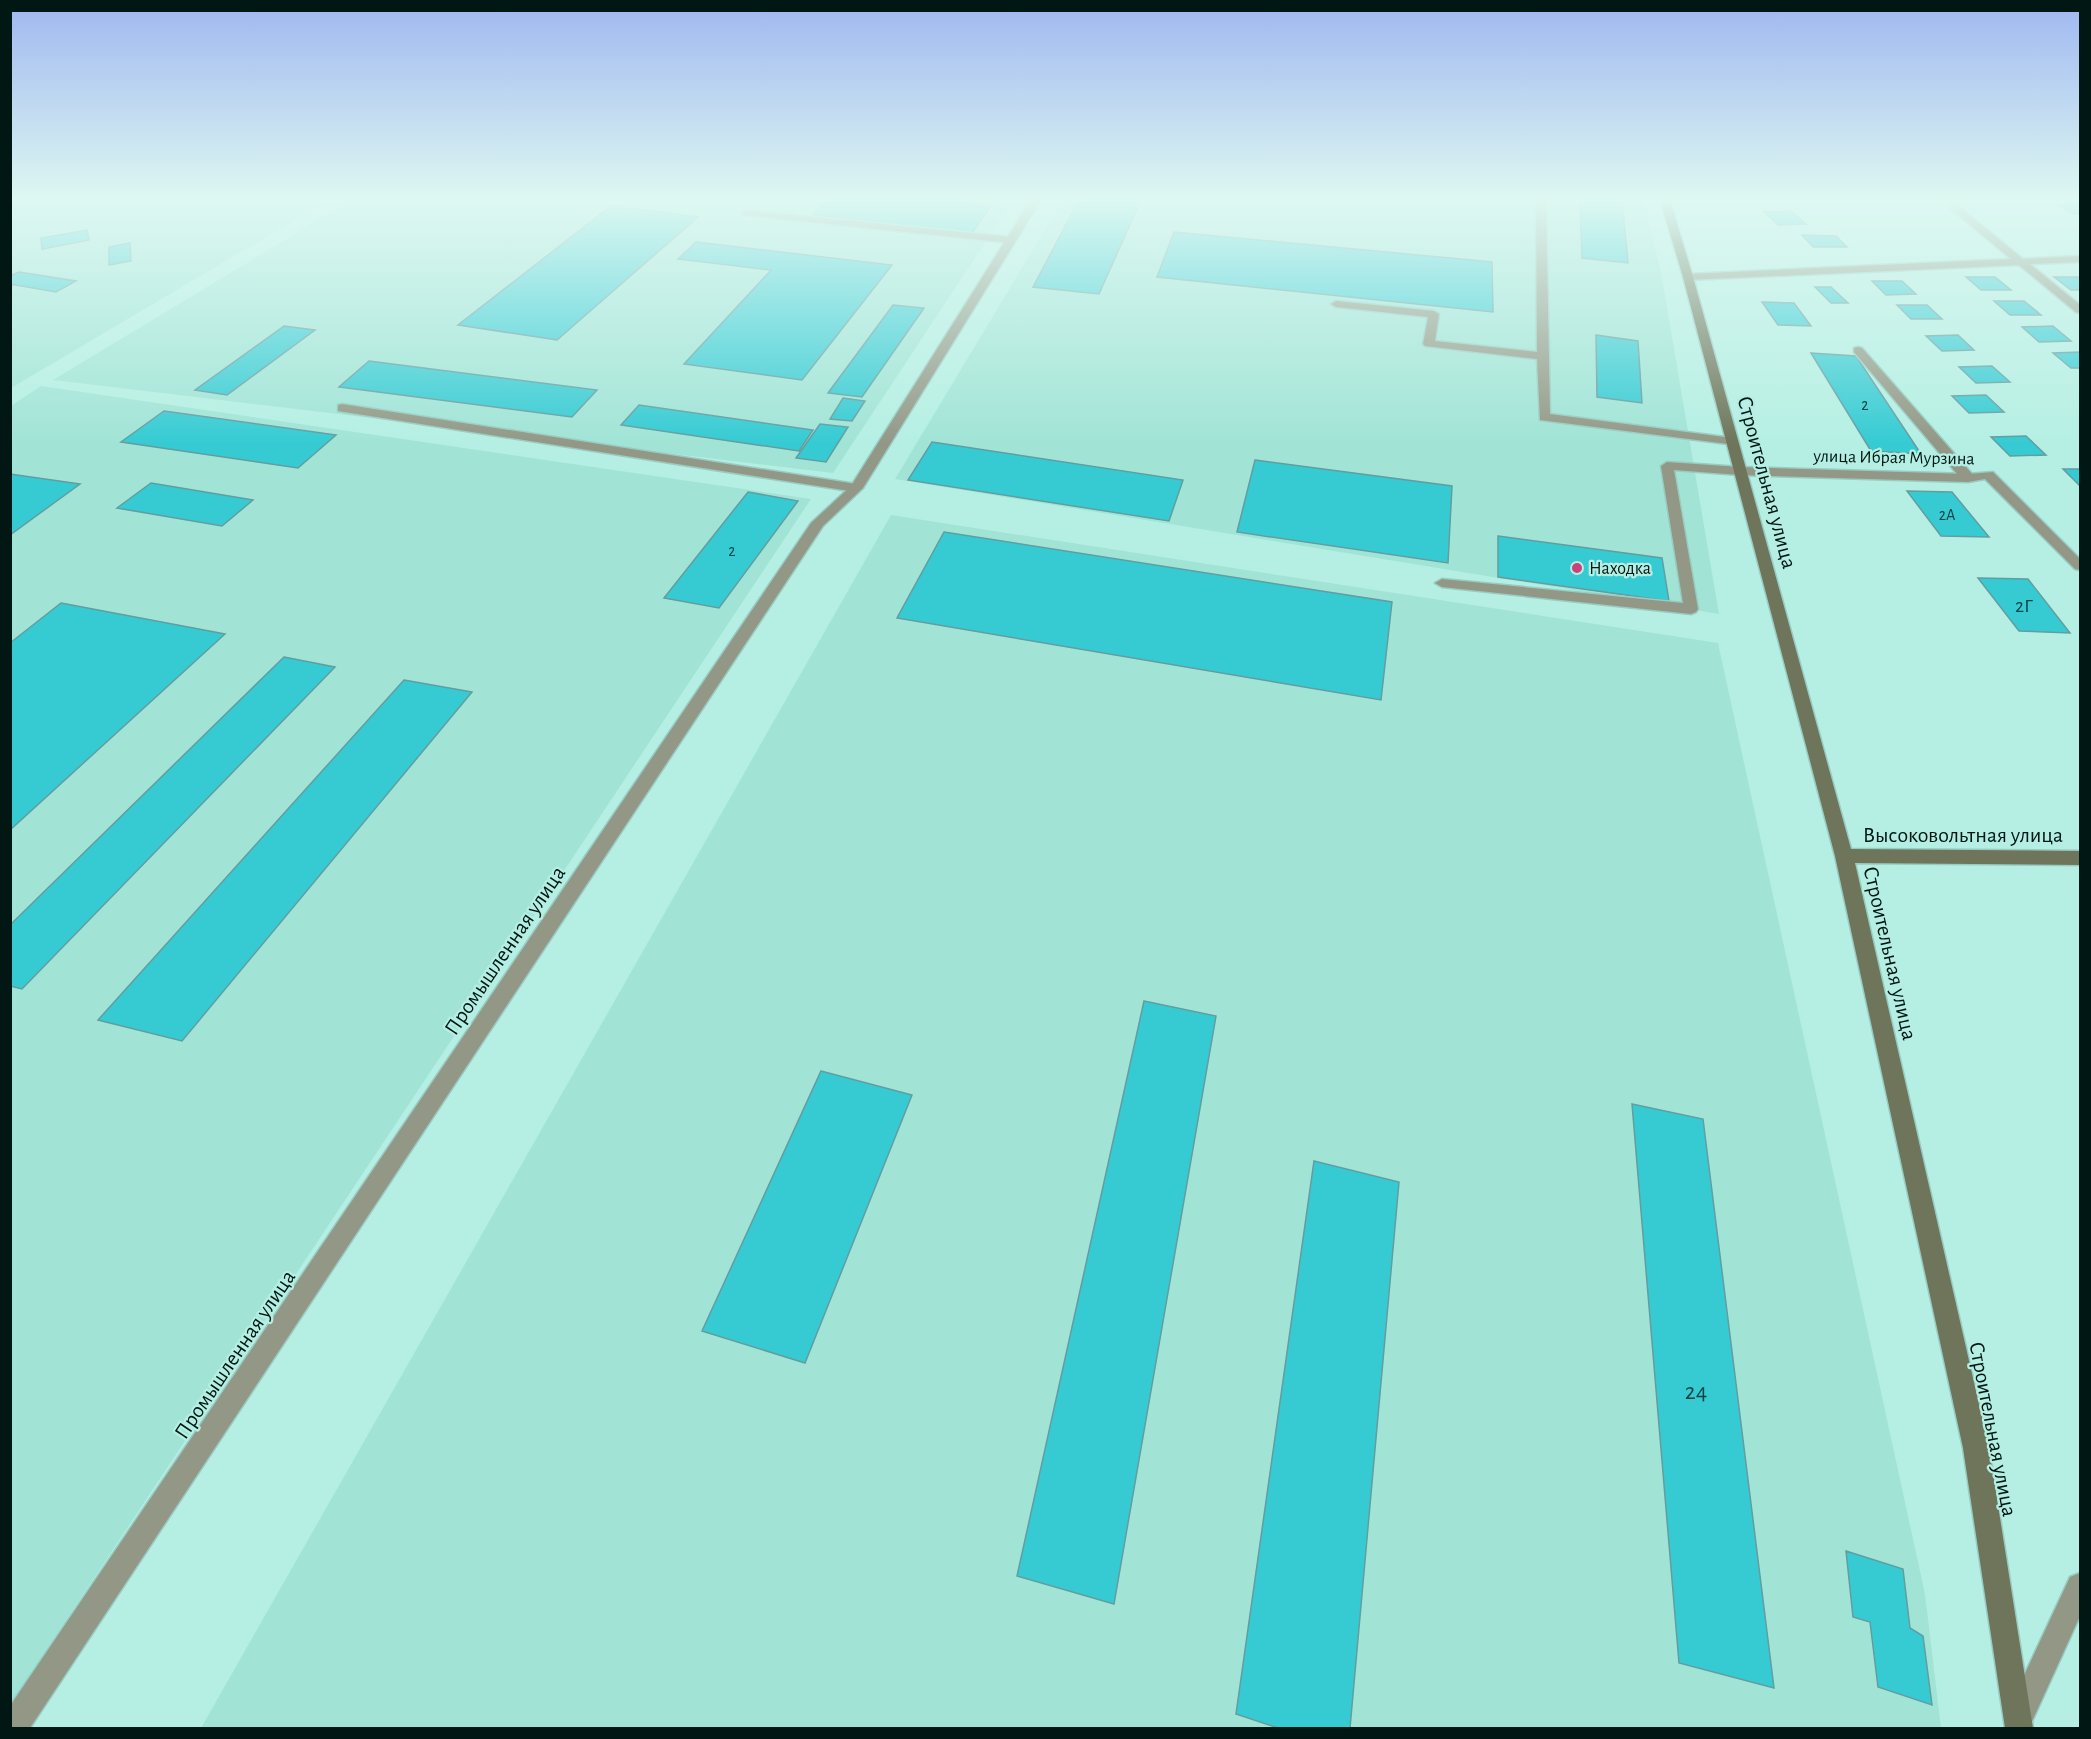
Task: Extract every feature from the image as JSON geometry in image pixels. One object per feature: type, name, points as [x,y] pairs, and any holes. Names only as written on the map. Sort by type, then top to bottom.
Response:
[{"type":"main road","name":"Строительная улица","points":[[1689,281],[1844,856],[1976,1448],[2018,1725]]},
{"type":"main road","name":"Высоковольтная улица","points":[[1844,856],[2080,858]]},
{"type":"street","name":"Промышленная улица","points":[[13,1728],[818,523],[856,488],[985,281]]},
{"type":"street","points":[[1542,281],[1544,417],[1732,442]]},
{"type":"street","points":[[2045,281],[2080,310]]},
{"type":"street","points":[[1336,304],[1434,314],[1429,344],[1543,356]]},
{"type":"street","points":[[1858,350],[1968,478]]},
{"type":"street","points":[[342,408],[856,488]]},
{"type":"street","name":"улица Ибрая Мурзина","points":[[1442,583],[1691,609],[1667,466],[1740,471],[1968,478],[1988,475],[2080,566]]},
{"type":"street","points":[[2018,1725],[2079,1593]]},
{"type":"shaded area","points":[[11,281],[192,281],[11,388]]},
{"type":"shaded area","points":[[217,281],[960,281],[833,473],[53,380]]},
{"type":"shaded area","points":[[1014,281],[1663,281],[1719,614],[895,479]]},
{"type":"shaded area","points":[[41,386],[811,499],[11,1703],[11,406]]},
{"type":"shaded area","points":[[891,515],[1718,643],[1925,1594],[1941,1728],[201,1728]]},
{"type":"building","points":[[10,281],[76,281],[56,292],[10,284]]},
{"type":"building","points":[[514,281],[624,281],[557,340],[458,325]]},
{"type":"building","points":[[761,281],[879,281],[802,380],[684,364]]},
{"type":"building","points":[[1036,281],[1105,281],[1099,294],[1033,287]]},
{"type":"building","points":[[1197,281],[1492,281],[1493,312]]},
{"type":"building","points":[[1872,281],[1902,281],[1916,294],[1886,295]]},
{"type":"building","points":[[1971,281],[2000,281],[2011,290],[1981,290]]},
{"type":"building","points":[[2059,281],[2080,281],[2080,290],[2071,290]]},
{"type":"building","points":[[1815,287],[1831,287],[1848,303],[1831,303]]},
{"type":"building","points":[[1994,301],[2024,301],[2041,315],[2010,315]]},
{"type":"building","points":[[1762,302],[1794,303],[1811,326],[1778,325]]},
{"type":"building","points":[[893,305],[924,308],[862,397],[828,393]]},
{"type":"building","points":[[1897,305],[1927,305],[1942,319],[1911,319]]},
{"type":"building","points":[[284,326],[315,330],[227,395],[195,390]]},
{"type":"building","points":[[2053,326],[2071,341],[2039,342],[2022,327]]},
{"type":"building","points":[[1596,335],[1638,341],[1642,403],[1597,397]]},
{"type":"building","points":[[1958,335],[1974,350],[1942,351],[1926,336]]},
{"type":"building","points":[[2080,352],[2080,368],[2071,368],[2053,353]]},
{"type":"building","points":[[1811,353],[1856,356],[1921,454],[1871,451]]},
{"type":"building","points":[[369,361],[597,390],[572,417],[339,387]]},
{"type":"building","points":[[1992,366],[2010,382],[1976,383],[1959,367]]},
{"type":"building","points":[[1986,395],[2004,412],[1969,413],[1952,396]]},
{"type":"building","points":[[843,398],[865,401],[852,421],[830,419]]},
{"type":"building","points":[[639,405],[813,430],[799,451],[621,425]]},
{"type":"building","points":[[164,411],[336,435],[298,468],[121,442]]},
{"type":"building","points":[[820,424],[848,427],[826,462],[796,458]]},
{"type":"building","points":[[2026,436],[2046,455],[2010,456],[1991,437]]},
{"type":"building","points":[[932,442],[1183,480],[1169,521],[908,480]]},
{"type":"building","points":[[1255,460],[1452,486],[1448,563],[1237,532]]},
{"type":"building","points":[[2063,469],[2080,469],[2080,486]]},
{"type":"building","points":[[10,474],[80,484],[10,535]]},
{"type":"building","points":[[151,483],[253,500],[222,526],[117,508]]},
{"type":"building","points":[[1907,491],[1952,492],[1989,537],[1941,536]]},
{"type":"building","points":[[748,492],[798,501],[719,608],[664,598]]},
{"type":"building","points":[[944,532],[1392,602],[1381,700],[897,618]]},
{"type":"building","points":[[1498,536],[1662,558],[1669,601],[1498,577]]},
{"type":"building","points":[[1978,578],[2028,579],[2070,633],[2019,631]]},
{"type":"building","points":[[61,603],[225,634],[10,830],[10,643]]},
{"type":"building","points":[[284,657],[335,667],[22,989],[10,986],[10,925]]},
{"type":"building","points":[[404,680],[472,692],[182,1041],[98,1020]]},
{"type":"building","points":[[1144,1001],[1216,1016],[1114,1604],[1017,1576]]},
{"type":"building","points":[[821,1071],[912,1095],[805,1363],[702,1331]]},
{"type":"building","points":[[1632,1104],[1703,1119],[1774,1688],[1679,1663]]},
{"type":"building","points":[[1314,1161],[1399,1182],[1350,1728],[1278,1728],[1236,1714]]},
{"type":"building","points":[[1846,1551],[1903,1569],[1910,1628],[1923,1636],[1932,1705],[1878,1687],[1870,1622],[1853,1617]]},
{"type":"place","name":"Находка","points":[[1577,568]]}]
